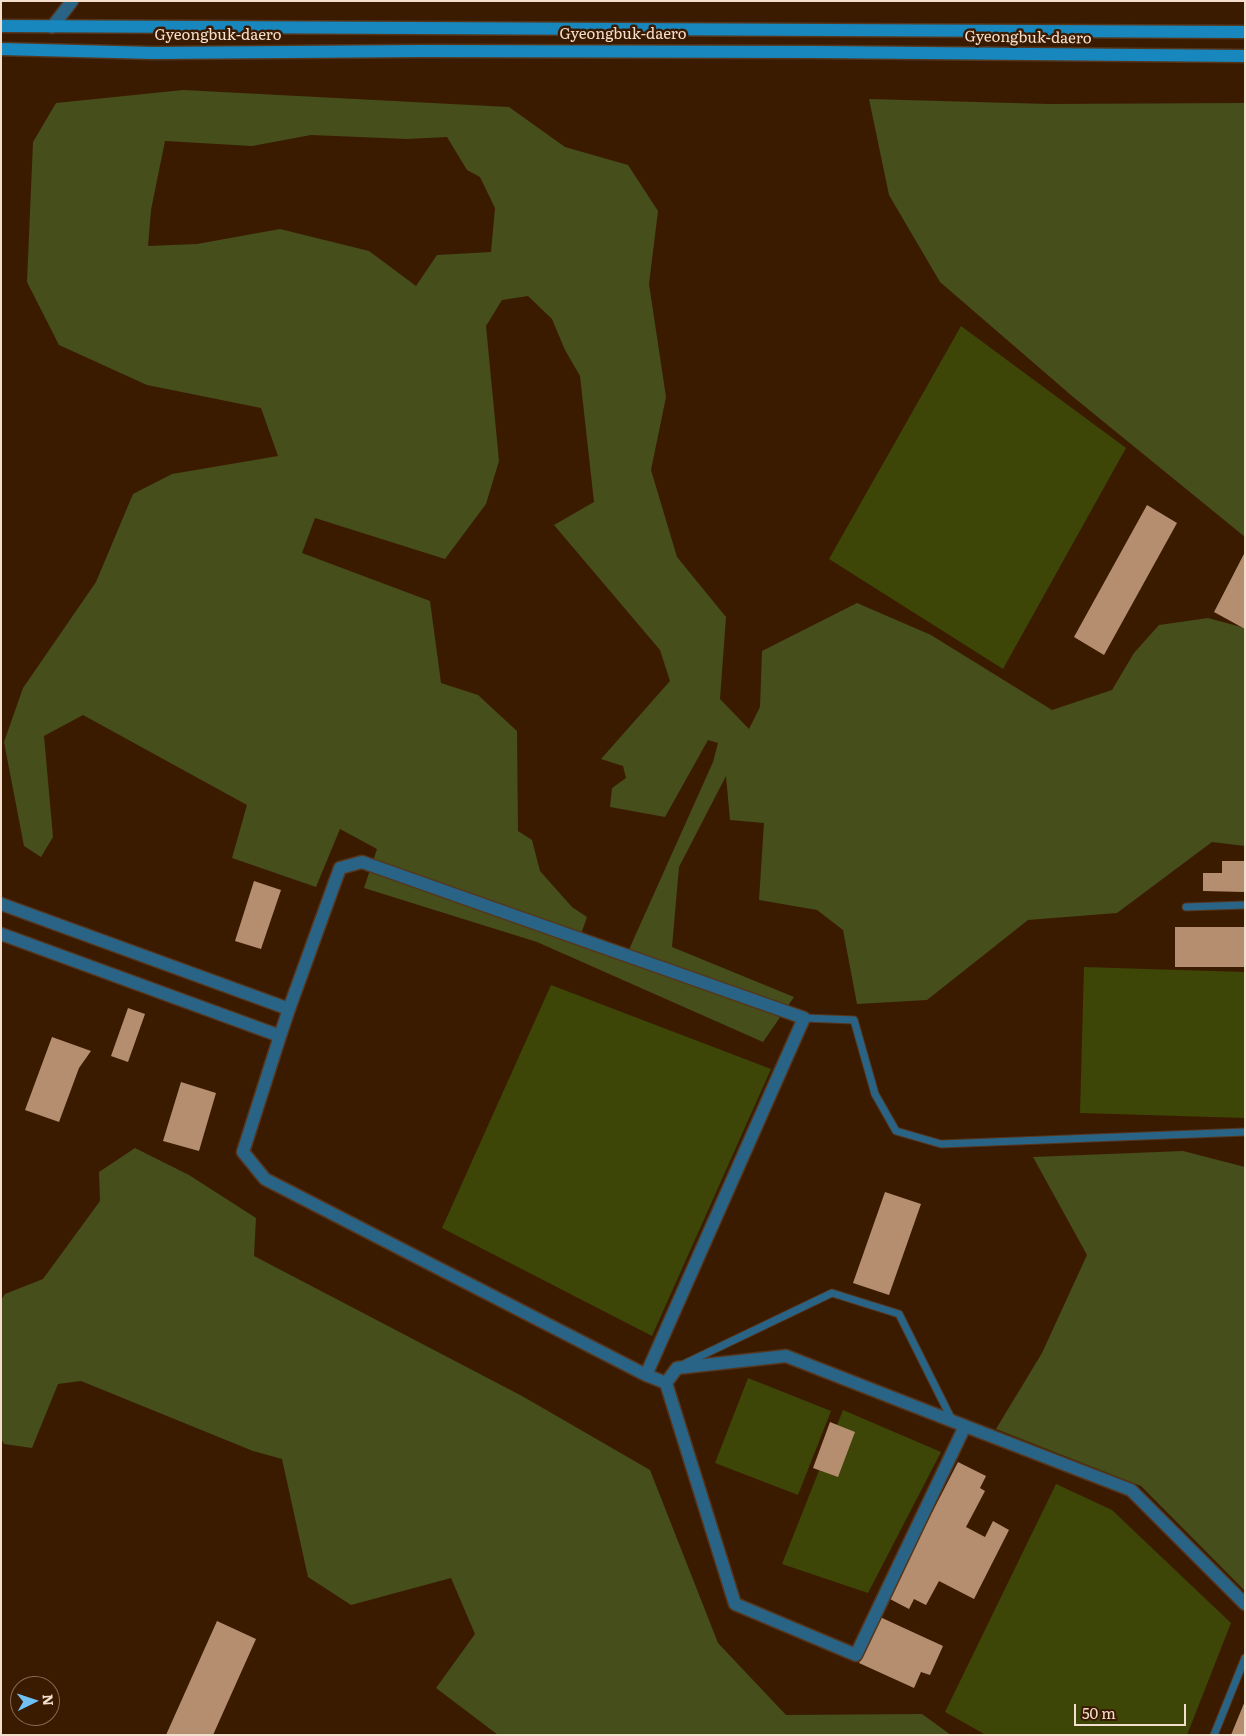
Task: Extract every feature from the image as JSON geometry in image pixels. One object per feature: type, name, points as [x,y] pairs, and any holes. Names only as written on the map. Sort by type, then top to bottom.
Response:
[{"type":"street","points":[[52,27],[72,1]]},
{"type":"street","name":"Gyeongbuk-daero","points":[[1,26],[1245,32]]},
{"type":"street","name":"Gyeongbuk-daero","points":[[1,49],[153,53],[421,50],[1245,56]]},
{"type":"street","points":[[646,1375],[804,1018],[362,862],[340,868],[289,1009],[244,1152],[265,1179],[646,1375],[666,1382]]},
{"type":"street","points":[[1,904],[289,1009]]},
{"type":"street","points":[[1,934],[280,1036]]},
{"type":"street","points":[[666,1382],[677,1368],[786,1356],[1131,1490],[1245,1604]]},
{"type":"street","points":[[666,1382],[735,1604],[856,1656],[965,1426]]},
{"type":"lane","points":[[1186,907],[1245,905]]},
{"type":"lane","points":[[804,1018],[854,1020],[875,1094],[896,1131],[941,1144],[1245,1132]]},
{"type":"lane","points":[[677,1368],[832,1293],[899,1314],[953,1421]]},
{"type":"lane","points":[[1214,1735],[1245,1658]]},
{"type":"green space","points":[[183,90],[509,107],[565,147],[628,165],[658,211],[649,284],[666,397],[651,470],[677,557],[726,617],[720,699],[749,729],[760,707],[762,651],[857,603],[931,635],[1052,710],[1112,690],[1134,653],[1159,625],[1208,618],[1245,628],[1245,846],[1212,842],[1117,913],[1028,920],[927,1000],[857,1004],[843,930],[817,910],[759,900],[764,823],[730,820],[726,776],[679,867],[672,947],[794,997],[763,1042],[537,942],[364,888],[377,849],[340,829],[316,887],[232,858],[247,805],[83,715],[44,736],[53,837],[41,857],[24,846],[4,742],[23,688],[96,582],[133,494],[172,474],[278,456],[261,408],[147,385],[59,345],[27,282],[33,142],[56,103]],"holes":[[[311,135],[407,139],[447,137],[467,170],[480,177],[495,208],[491,252],[437,255],[416,286],[369,251],[280,229],[197,244],[148,246],[151,210],[165,141],[252,146]],[[528,296],[552,319],[565,350],[580,376],[594,502],[554,525],[660,650],[670,681],[601,759],[623,766],[626,778],[612,788],[610,807],[665,817],[708,740],[718,743],[713,762],[627,954],[580,937],[587,917],[572,907],[540,871],[532,840],[518,831],[517,731],[478,695],[441,683],[430,601],[302,553],[315,518],[445,559],[486,504],[499,461],[486,326],[502,300]]]},
{"type":"green space","points":[[869,99],[1048,104],[1245,103],[1245,537],[1072,396],[940,282],[889,195]]},
{"type":"green space","points":[[961,326],[1126,448],[1003,669],[829,559]]},
{"type":"green space","points":[[1084,967],[1245,972],[1245,1118],[1080,1113]]},
{"type":"green space","points":[[551,985],[771,1069],[652,1336],[442,1228]]},
{"type":"green space","points":[[135,1148],[189,1175],[256,1218],[254,1256],[522,1396],[650,1470],[718,1643],[786,1715],[922,1714],[951,1735],[498,1735],[436,1688],[475,1634],[451,1578],[351,1605],[308,1577],[282,1459],[253,1451],[81,1381],[58,1384],[32,1448],[4,1444],[1,1439],[1,1300],[5,1294],[43,1279],[100,1201],[99,1172]]},
{"type":"green space","points":[[1183,1151],[1245,1167],[1245,1591],[1141,1486],[996,1429],[1042,1353],[1087,1255],[1033,1157]]},
{"type":"green space","points":[[748,1378],[831,1411],[798,1495],[715,1463]]},
{"type":"green space","points":[[843,1410],[941,1452],[868,1593],[782,1564]]},
{"type":"green space","points":[[1056,1484],[1112,1510],[1231,1623],[1187,1735],[986,1735],[945,1712]]},
{"type":"building","points":[[1147,505],[1177,523],[1104,655],[1074,637]]},
{"type":"building","points":[[1245,552],[1245,629],[1214,612]]},
{"type":"building","points":[[1222,861],[1245,861],[1245,892],[1203,891],[1203,873],[1222,873]]},
{"type":"building","points":[[254,881],[281,890],[261,949],[235,941]]},
{"type":"building","points":[[1175,927],[1245,927],[1245,967],[1175,967]]},
{"type":"building","points":[[128,1008],[145,1014],[128,1062],[111,1056]]},
{"type":"building","points":[[52,1037],[91,1051],[79,1068],[59,1122],[25,1110]]},
{"type":"building","points":[[181,1082],[216,1093],[199,1151],[163,1141]]},
{"type":"building","points":[[885,1192],[921,1204],[889,1295],[853,1283]]},
{"type":"building","points":[[830,1422],[855,1432],[838,1477],[813,1468]]},
{"type":"building","points":[[958,1462],[986,1476],[980,1488],[985,1491],[966,1527],[985,1537],[993,1521],[1009,1530],[974,1599],[939,1581],[926,1605],[914,1599],[909,1609],[888,1598]]},
{"type":"building","points":[[880,1617],[943,1646],[930,1675],[921,1672],[914,1688],[859,1663]]},
{"type":"building","points":[[217,1621],[256,1639],[213,1735],[166,1735]]},
{"type":"building","points":[[1245,1701],[1245,1735],[1231,1735]]}]
